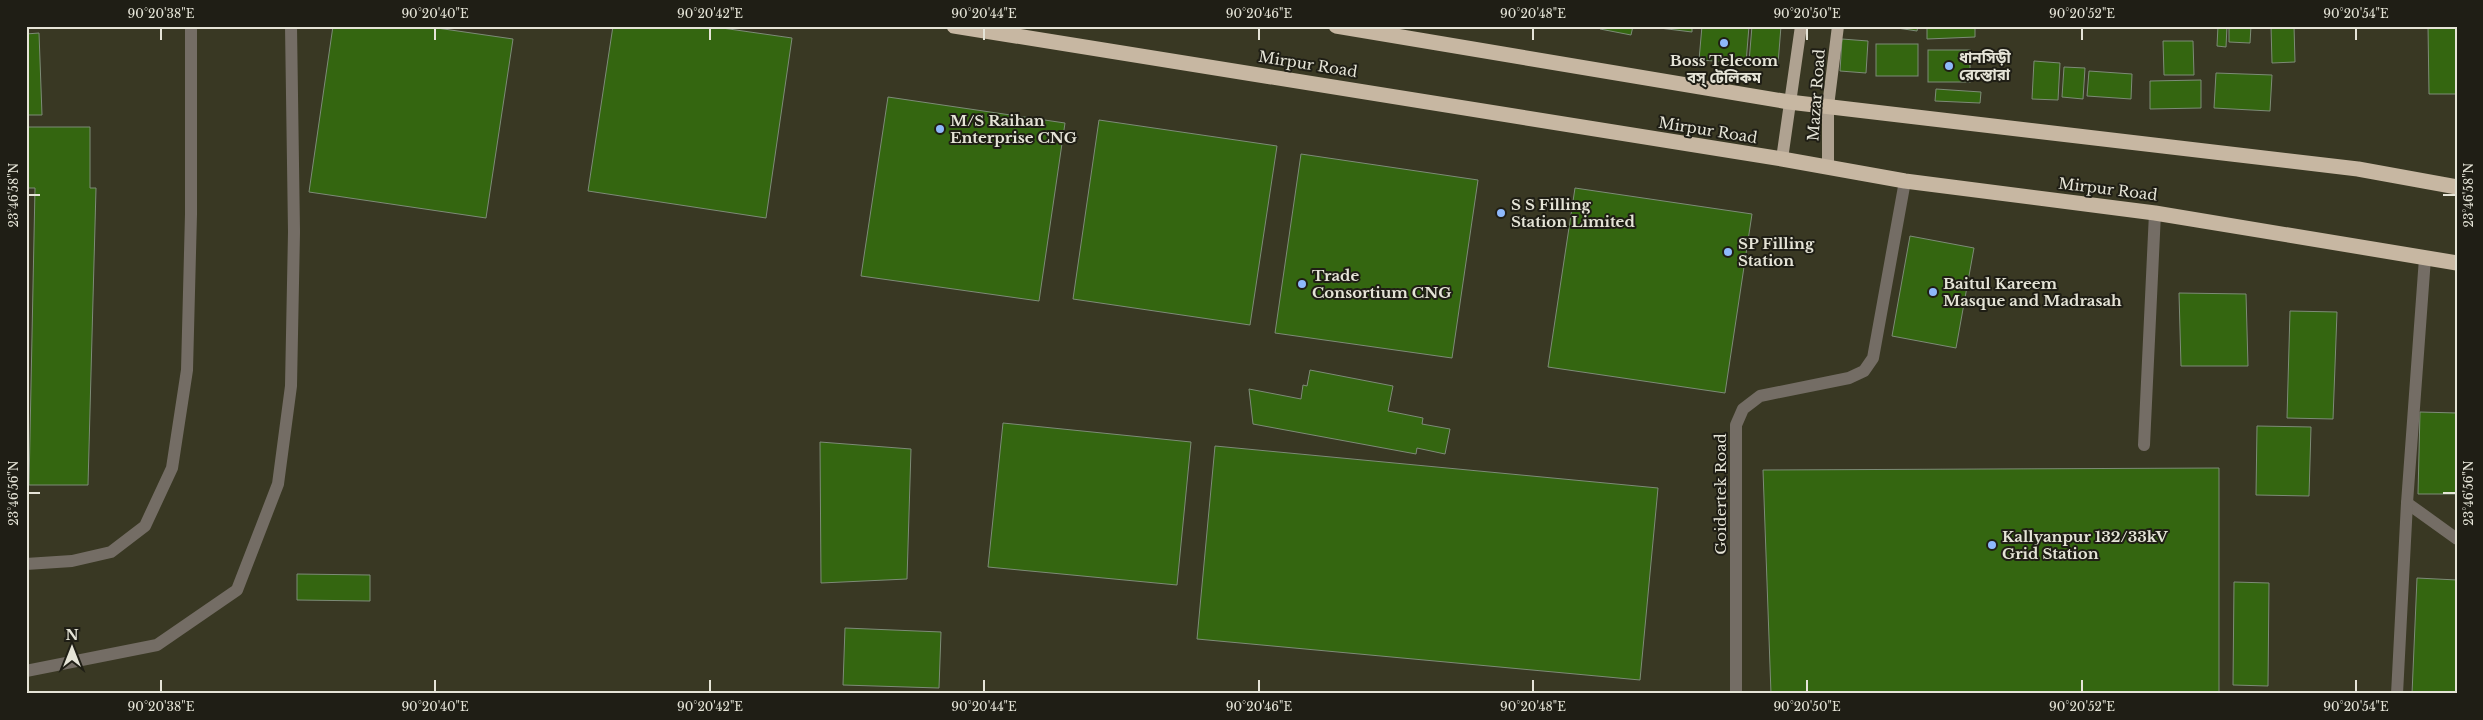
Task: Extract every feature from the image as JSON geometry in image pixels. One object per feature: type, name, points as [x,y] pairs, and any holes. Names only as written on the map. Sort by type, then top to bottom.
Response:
[{"type":"highway","name":"Mirpur Road","points":[[954,26],[1782,159],[1905,181],[2155,213],[2457,263]]},
{"type":"highway","points":[[1336,26],[1789,102],[2358,169],[2457,187]]},
{"type":"main road","name":"Mazar Road","points":[[1782,159],[1801,26]]},
{"type":"main road","name":"Mazar Road","points":[[1828,167],[1828,106],[1838,26]]},
{"type":"street","points":[[26,564],[72,561],[111,552],[145,526],[172,468],[187,370],[191,214],[191,26]]},
{"type":"street","points":[[26,671],[156,645],[237,590],[278,484],[291,386],[294,222],[291,26]]},
{"type":"street","name":"Goidertek Road","points":[[1736,694],[1736,425],[1743,409],[1760,396],[1849,378],[1864,371],[1873,358],[1905,181]]},
{"type":"street","points":[[2144,445],[2155,213]]},
{"type":"street","points":[[2397,694],[2407,503],[2425,258]]},
{"type":"street","points":[[2407,503],[2457,539]]},
{"type":"building","points":[[333,26],[423,26],[513,39],[486,218],[309,192]]},
{"type":"building","points":[[613,26],[708,26],[792,38],[766,218],[588,191]]},
{"type":"building","points":[[1601,26],[1633,26],[1631,35],[1600,29]]},
{"type":"building","points":[[1643,26],[1692,26],[1692,32]]},
{"type":"building","name":"Boss Telecom বস্ টেলিকম","points":[[1702,26],[1749,26],[1746,63],[1699,60]]},
{"type":"building","points":[[1752,26],[1781,26],[1778,64],[1749,62]]},
{"type":"building","points":[[1884,26],[1918,26],[1917,31]]},
{"type":"building","points":[[1927,26],[1975,26],[1975,37],[1927,39]]},
{"type":"building","points":[[2218,26],[2227,26],[2226,47],[2217,46]]},
{"type":"building","points":[[2229,26],[2251,26],[2250,43],[2229,42]]},
{"type":"building","points":[[2271,26],[2294,26],[2295,62],[2272,63]]},
{"type":"building","points":[[2428,26],[2457,26],[2457,94],[2429,94]]},
{"type":"building","points":[[39,33],[42,115],[26,115],[26,34]]},
{"type":"building","points":[[1842,39],[1868,41],[1866,73],[1840,71]]},
{"type":"building","points":[[2163,41],[2193,41],[2194,75],[2164,75]]},
{"type":"building","points":[[1876,44],[1918,44],[1918,76],[1876,76]]},
{"type":"building","name":"ধানসিড়ী রেস্তোরা","points":[[1928,50],[1970,50],[1970,82],[1928,82]]},
{"type":"building","points":[[2034,61],[2060,63],[2058,100],[2032,99]]},
{"type":"building","points":[[2064,67],[2085,68],[2083,99],[2062,97]]},
{"type":"building","points":[[2089,71],[2132,74],[2131,99],[2087,96]]},
{"type":"building","points":[[2216,73],[2272,75],[2270,111],[2214,108]]},
{"type":"building","points":[[2201,80],[2201,108],[2150,109],[2150,81]]},
{"type":"building","points":[[1936,89],[1981,92],[1980,103],[1935,101]]},
{"type":"building","points":[[888,97],[1065,123],[1039,301],[861,276]]},
{"type":"building","points":[[1099,120],[1277,146],[1250,325],[1073,299]]},
{"type":"building","points":[[26,127],[90,127],[90,188],[96,188],[88,485],[29,485],[35,188],[26,188]]},
{"type":"building","points":[[1301,154],[1478,180],[1452,358],[1275,333]]},
{"type":"building","points":[[1575,188],[1752,214],[1725,393],[1548,367]]},
{"type":"building","name":"Baitul Kareem Masque and Madrasah","points":[[1910,236],[1974,248],[1956,348],[1892,336]]},
{"type":"building","points":[[2179,293],[2246,294],[2248,366],[2181,366]]},
{"type":"building","points":[[2290,311],[2337,312],[2333,419],[2287,418]]},
{"type":"building","points":[[1310,370],[1393,386],[1388,411],[1423,418],[1422,424],[1450,429],[1445,454],[1417,448],[1416,454],[1253,424],[1249,389],[1301,399],[1303,385],[1307,386]]},
{"type":"building","points":[[2420,412],[2457,413],[2457,494],[2418,494]]},
{"type":"building","points":[[1003,423],[1191,442],[1177,585],[988,567]]},
{"type":"building","points":[[2257,426],[2311,427],[2309,496],[2256,495]]},
{"type":"building","points":[[820,442],[911,449],[907,579],[821,583]]},
{"type":"building","points":[[1215,446],[1658,488],[1640,680],[1197,639]]},
{"type":"building","name":"Kallyanpur 132/33kV Grid Station","points":[[2219,468],[2219,694],[1771,694],[1763,470]]},
{"type":"building","points":[[297,574],[370,575],[370,601],[297,600]]},
{"type":"building","points":[[2417,578],[2457,580],[2457,694],[2412,694]]},
{"type":"building","points":[[2234,582],[2269,583],[2268,686],[2233,685]]},
{"type":"building","points":[[845,628],[941,632],[939,688],[843,685]]},
{"type":"place","name":"Boss Telecom বস্ টেলিকম","points":[[1724,43]]},
{"type":"place","name":"ধানসিড়ী রেস্তোরা","points":[[1949,66]]},
{"type":"place","name":"M/S Raihan Enterprise CNG","points":[[940,129]]},
{"type":"place","name":"S S Filling Station Limited","points":[[1501,213]]},
{"type":"place","name":"SP Filling Station","points":[[1728,252]]},
{"type":"place","name":"Trade Consortium CNG","points":[[1302,284]]},
{"type":"place","name":"Baitul Kareem Masque and Madrasah","points":[[1933,292]]},
{"type":"place","name":"Kallyanpur 132/33kV Grid Station","points":[[1992,545]]}]
